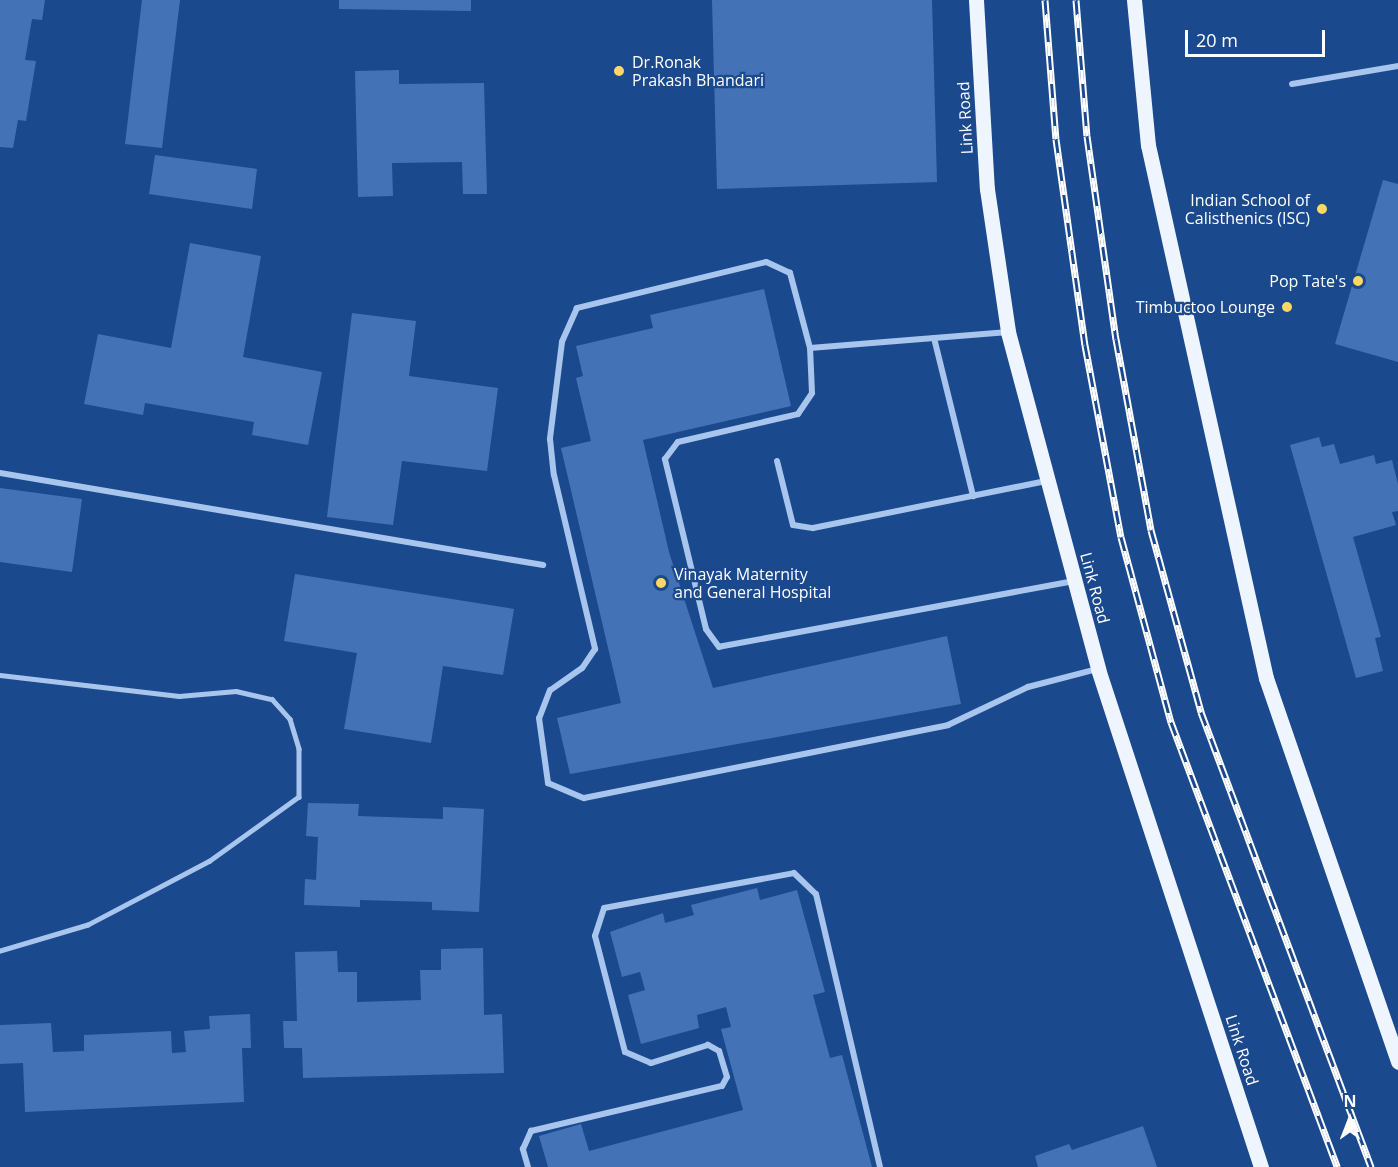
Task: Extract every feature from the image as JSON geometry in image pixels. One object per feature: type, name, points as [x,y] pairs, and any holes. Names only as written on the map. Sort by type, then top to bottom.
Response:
[{"type":"main road","name":"Link Road","points":[[976,0],[987,189],[1008,332],[1098,669],[1261,1167]]},
{"type":"main road","points":[[1134,0],[1148,145],[1266,678],[1398,1062]]},
{"type":"street","points":[[1292,84],[1398,66]]},
{"type":"street","points":[[1074,581],[719,647],[706,629],[665,459],[678,442],[798,414],[812,393],[810,348],[790,273],[766,262],[577,308],[562,342],[550,439],[554,475],[595,649],[582,668],[550,690],[539,718],[548,783],[584,798],[937,727],[1028,687],[1098,669]]},
{"type":"street","points":[[810,348],[1008,332]]},
{"type":"street","points":[[934,338],[973,496]]},
{"type":"street","points":[[777,460],[793,525],[813,528],[1048,481]]},
{"type":"street","points":[[0,473],[543,565]]},
{"type":"street","points":[[528,1167],[523,1149],[531,1131],[722,1086],[727,1077],[718,1052],[708,1045],[651,1063],[625,1052],[595,936],[604,908],[794,873],[816,894],[880,1167]]},
{"type":"lane","points":[[0,675],[179,696],[236,691],[272,699],[290,719],[299,749],[300,796],[210,861],[88,925],[0,951]]},
{"type":"building","points":[[0,0],[45,0],[42,20],[32,19],[25,60],[36,61],[26,121],[18,120],[13,148],[0,147]]},
{"type":"building","points":[[142,0],[180,0],[162,148],[125,144]]},
{"type":"building","points":[[339,0],[471,0],[471,11],[339,9]]},
{"type":"building","points":[[712,0],[932,0],[937,182],[717,189]]},
{"type":"building","points":[[399,70],[399,84],[484,83],[487,194],[463,194],[462,162],[392,163],[393,196],[358,197],[355,71]]},
{"type":"building","points":[[155,155],[257,169],[252,209],[149,194]]},
{"type":"building","points":[[1383,180],[1398,184],[1398,362],[1335,344]]},
{"type":"building","points":[[190,243],[261,256],[243,357],[322,372],[308,445],[252,435],[254,422],[145,403],[143,415],[84,404],[98,334],[171,348]]},
{"type":"building","points":[[764,289],[791,406],[643,440],[669,552],[713,688],[947,636],[961,704],[570,774],[557,718],[621,703],[561,448],[591,441],[576,378],[583,376],[576,346],[653,328],[650,315]]},
{"type":"building","points":[[352,313],[416,321],[409,376],[498,388],[487,471],[402,461],[393,525],[327,517]]},
{"type":"building","points":[[1319,437],[1322,447],[1334,444],[1340,464],[1374,455],[1376,464],[1392,460],[1398,484],[1398,511],[1392,512],[1396,525],[1353,537],[1381,637],[1375,638],[1383,671],[1356,678],[1290,445]]},
{"type":"building","points":[[0,488],[82,499],[72,572],[0,562]]},
{"type":"building","points":[[295,574],[514,609],[503,675],[443,666],[431,743],[344,729],[357,653],[284,641]]},
{"type":"building","points":[[308,803],[359,804],[358,816],[443,819],[443,807],[484,809],[479,912],[432,910],[432,902],[360,900],[360,907],[304,905],[305,879],[316,880],[318,837],[306,836]]},
{"type":"building","points":[[757,888],[760,900],[797,890],[825,992],[813,995],[830,1058],[842,1055],[872,1167],[548,1167],[539,1136],[581,1124],[589,1151],[743,1110],[721,1029],[731,1027],[726,1007],[697,1015],[699,1028],[641,1044],[628,995],[645,990],[640,972],[622,977],[610,932],[663,913],[665,923],[694,915],[691,905]]},
{"type":"building","points":[[483,948],[484,1015],[502,1014],[504,1073],[303,1078],[302,1048],[284,1048],[283,1021],[297,1021],[295,952],[337,951],[338,972],[357,972],[357,1002],[421,1000],[420,970],[441,970],[441,949]]},
{"type":"building","points":[[250,1014],[251,1048],[242,1048],[244,1102],[25,1112],[23,1063],[0,1064],[0,1025],[51,1023],[53,1052],[84,1051],[84,1035],[171,1031],[172,1053],[186,1052],[184,1031],[210,1029],[209,1016]]},
{"type":"building","points":[[1143,1126],[1157,1167],[1038,1167],[1035,1156],[1069,1144],[1072,1150]]},
{"type":"railway","points":[[1045,0],[1056,139],[1085,345],[1121,537],[1171,722],[1337,1167]]},
{"type":"railway","points":[[1076,0],[1087,136],[1116,339],[1151,530],[1201,712],[1371,1167]]},
{"type":"place","name":"Dr.Ronak Prakash Bhandari","points":[[619,71]]},
{"type":"place","name":"Indian School of Calisthenics (ISC)","points":[[1322,209]]},
{"type":"place","name":"Pop Tate's","points":[[1358,281]]},
{"type":"place","name":"Timbuctoo Lounge","points":[[1287,307]]},
{"type":"place","name":"Vinayak Maternity and General Hospital","points":[[661,583]]}]
